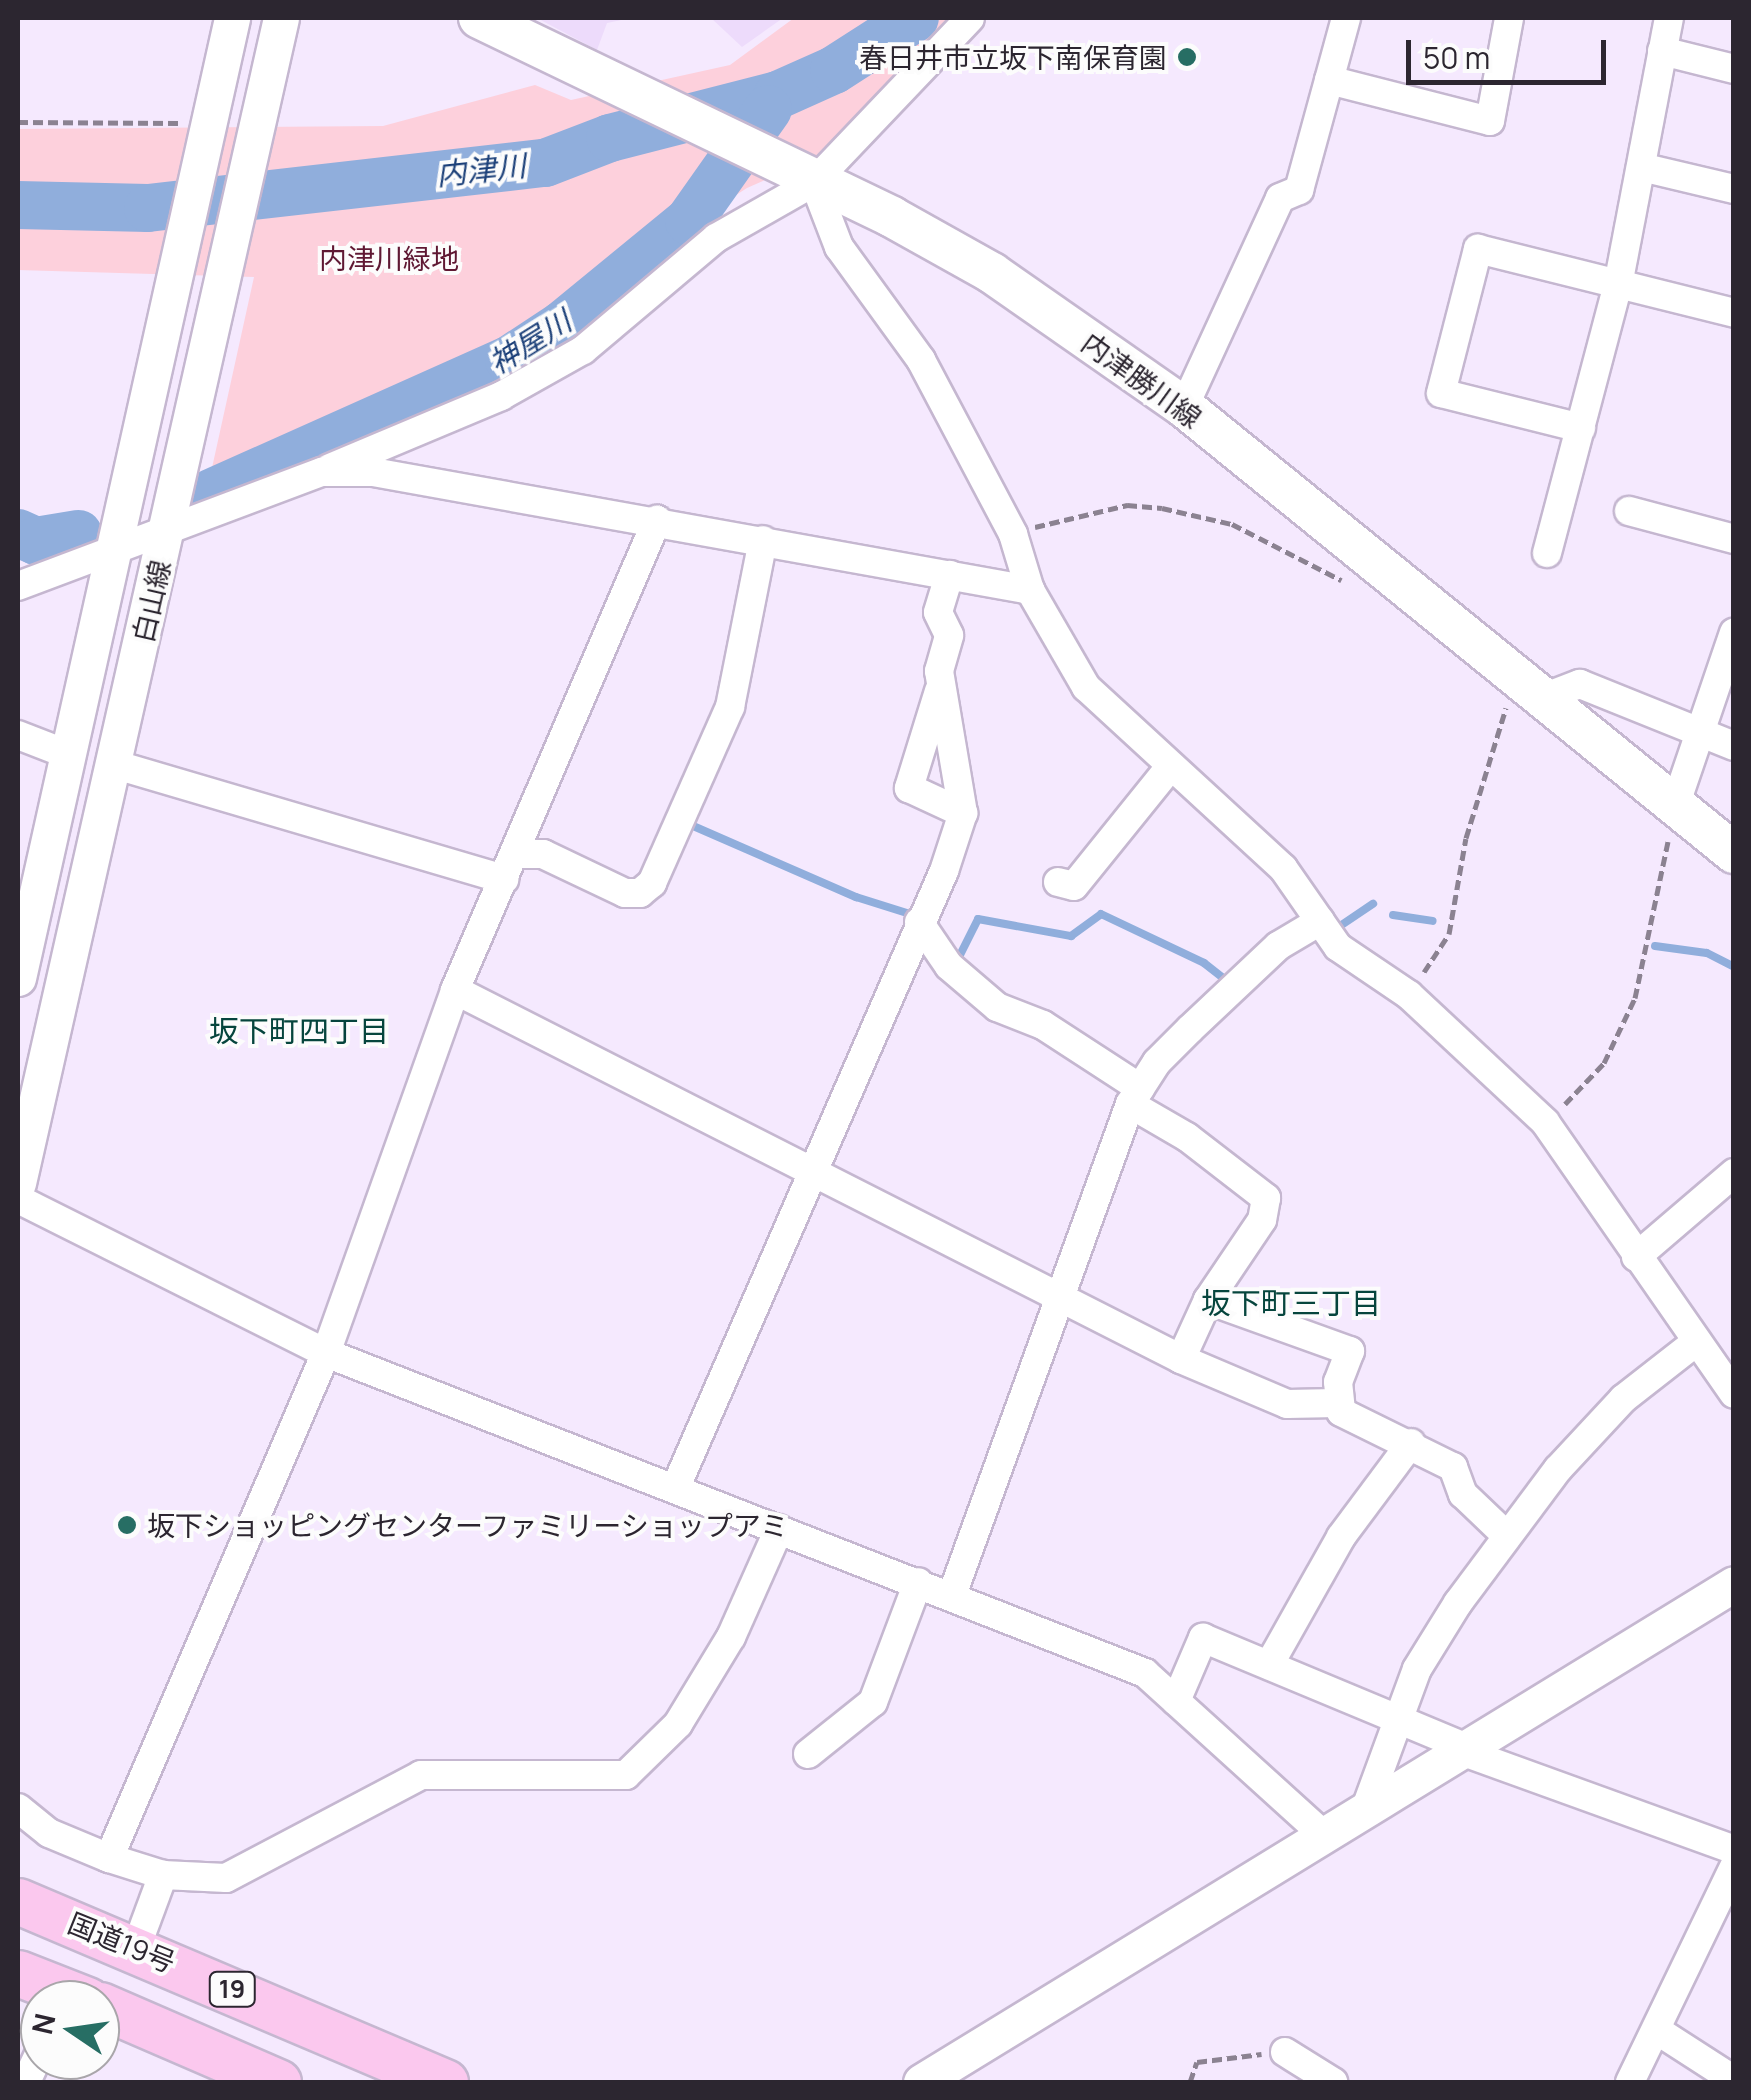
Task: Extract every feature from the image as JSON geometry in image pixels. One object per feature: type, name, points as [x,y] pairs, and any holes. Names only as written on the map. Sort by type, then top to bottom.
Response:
[{"type":"highway","name":"国道19号","points":[[18,1901],[444,2082]]},
{"type":"highway","name":"19","points":[[120,2014],[278,2082]]},
{"type":"main road","name":"内津勝川線","points":[[479,18],[992,273],[1184,407],[1548,696],[1734,853]]},
{"type":"street","name":"白山線","points":[[18,978],[29,872],[67,754],[173,277],[196,124],[232,18]]},
{"type":"street","name":"白山線","points":[[18,1183],[282,18]]},
{"type":"street","points":[[18,586],[113,547],[322,472],[501,396],[583,350],[716,238],[814,182],[970,18]]},
{"type":"street","points":[[1184,407],[1280,198],[1299,190],[1346,18]]},
{"type":"street","points":[[1329,80],[1490,121],[1509,18]]},
{"type":"street","points":[[1547,554],[1618,285],[1669,18]]},
{"type":"street","points":[[1662,51],[1734,69]]},
{"type":"street","points":[[1641,167],[1734,190]]},
{"type":"street","points":[[814,182],[839,247],[922,360],[1013,534],[1030,590],[1086,688],[1284,868],[1338,947],[1409,996],[1544,1122],[1734,1394]]},
{"type":"street","points":[[1582,428],[1441,392],[1478,249],[1734,313]]},
{"type":"street","points":[[322,472],[373,472],[1030,590]]},
{"type":"street","points":[[1630,510],[1734,540]]},
{"type":"street","points":[[109,1858],[326,1353],[455,990],[657,520]]},
{"type":"street","points":[[113,764],[510,866],[543,854],[625,893],[640,892],[652,882],[730,707],[763,540]]},
{"type":"street","points":[[949,575],[938,612],[949,635],[941,684],[909,788],[964,813]]},
{"type":"street","points":[[1676,803],[1697,732],[1734,633]]},
{"type":"street","points":[[675,1488],[964,813],[941,684]]},
{"type":"street","points":[[1548,696],[1580,684],[1734,746]]},
{"type":"street","points":[[18,735],[67,754]]},
{"type":"street","points":[[1058,882],[1074,886],[1171,766]]},
{"type":"street","points":[[952,1595],[1134,1096],[1157,1062],[1278,946],[1320,921]]},
{"type":"street","points":[[919,922],[949,966],[996,1007],[1043,1025],[1266,1198],[1262,1220],[1208,1300],[1181,1359]]},
{"type":"street","points":[[455,990],[1181,1359],[1287,1404],[1337,1403],[1353,1421],[1411,1442],[1453,1466],[1463,1494],[1507,1536]]},
{"type":"street","points":[[1636,1256],[1734,1173]]},
{"type":"street","points":[[18,1199],[326,1353],[1145,1673],[1326,1836]]},
{"type":"street","points":[[1208,1300],[1350,1352],[1337,1403]]},
{"type":"street","points":[[1364,1813],[1417,1668],[1507,1536],[1623,1399],[1696,1342]]},
{"type":"street","points":[[1268,1665],[1341,1537],[1411,1442]]},
{"type":"street","points":[[18,1808],[49,1833],[109,1858],[163,1874],[226,1878],[422,1775],[626,1775],[678,1724],[730,1638],[780,1529]]},
{"type":"street","points":[[808,1754],[873,1702],[918,1582]]},
{"type":"street","points":[[921,2082],[1734,1584]]},
{"type":"street","points":[[1176,1701],[1203,1638],[1467,1751],[1734,1850]]},
{"type":"street","points":[[1630,2082],[1734,1867]]},
{"type":"street","points":[[136,1948],[163,1874]]},
{"type":"street","points":[[1658,2031],[1734,2080]]},
{"type":"street","points":[[1285,2052],[1333,2082]]},
{"type":"path","points":[[18,122],[196,124]]},
{"type":"path","points":[[1013,534],[1078,513],[1127,505],[1162,508],[1232,524],[1348,584]]},
{"type":"path","points":[[1409,996],[1449,934],[1466,838],[1516,671]]},
{"type":"path","points":[[1544,1122],[1604,1063],[1635,998],[1676,803]]},
{"type":"path","points":[[1190,2082],[1197,2062],[1285,2052]]},
{"type":"shaded area","points":[[537,18],[631,18],[607,23],[597,50]]},
{"type":"shaded area","points":[[711,18],[783,18],[742,47]]},
{"type":"green space","name":"内津川緑地","points":[[794,18],[954,18],[835,149],[747,188],[605,279],[533,336],[322,440],[208,486],[254,277],[18,270],[18,129],[383,126],[535,85],[571,100],[730,65]]},
{"type":"waterway","name":"内津川","points":[[18,205],[148,208],[545,163],[610,138],[778,95],[834,70],[915,18]]},
{"type":"waterway","name":"神屋川","points":[[211,493],[509,360],[562,325],[689,221],[768,109]]},
{"type":"waterway","name":"神屋川","points":[[18,533],[36,541],[78,534]]},
{"type":"waterway","points":[[684,822],[856,897],[913,915]]},
{"type":"waterway","points":[[1340,926],[1373,904]]},
{"type":"waterway","points":[[956,963],[978,919],[1071,936],[1101,914],[1204,963],[1230,983]]},
{"type":"waterway","points":[[1393,915],[1433,921]]},
{"type":"waterway","points":[[1655,946],[1707,953],[1734,967]]},
{"type":"place","name":"春日井市立坂下南保育園","points":[[1187,57]]},
{"type":"place","name":"坂下ショッピングセンターファミリーショップアミ","points":[[127,1525]]},
{"type":"district","name":"坂下町四丁目","points":[[299,1031]]},
{"type":"district","name":"坂下町三丁目","points":[[1291,1303]]}]
